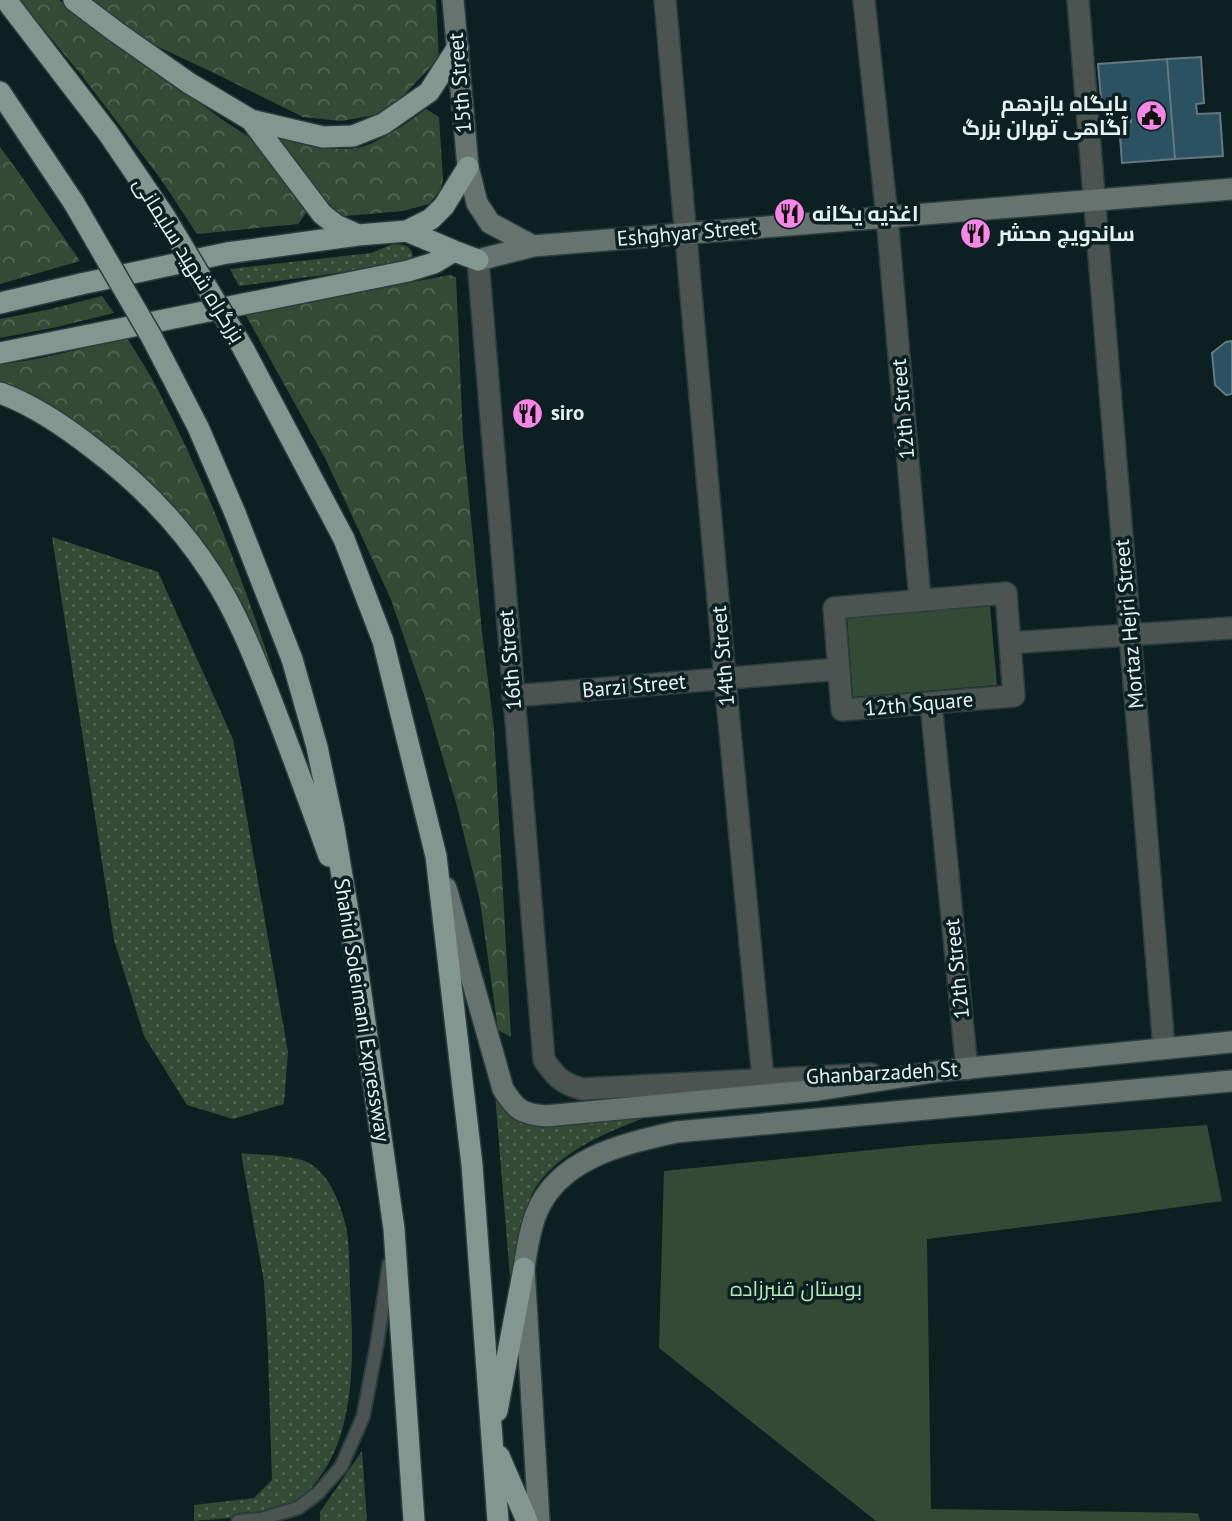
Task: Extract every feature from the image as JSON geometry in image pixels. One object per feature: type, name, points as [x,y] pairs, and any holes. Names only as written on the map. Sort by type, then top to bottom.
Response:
[{"type":"highway","name":"بزرگراه شهید سلیمانی","points":[[6,0],[108,133],[165,217],[243,348],[344,539],[383,641],[436,856]]},
{"type":"highway","points":[[74,0],[189,83],[251,120],[323,137],[353,136],[383,124],[429,92],[457,47]]},
{"type":"highway","points":[[0,92],[35,142]]},
{"type":"highway","points":[[0,111],[35,142]]},
{"type":"highway","points":[[251,120],[322,214],[336,225],[359,234]]},
{"type":"highway","name":"Shahid Soleimani Expressway","points":[[35,142],[74,203],[151,336],[198,428],[235,513],[292,659],[317,747],[334,828],[357,965],[394,1229],[414,1521]]},
{"type":"highway","points":[[0,303],[227,253],[359,234],[407,231],[431,219],[444,206],[468,167]]},
{"type":"highway","points":[[407,231],[478,260]]},
{"type":"highway","points":[[0,353],[408,271],[434,263],[454,251]]},
{"type":"highway","points":[[0,393],[42,413],[81,438],[141,488],[192,546],[212,574],[256,659],[345,901]]},
{"type":"highway","points":[[436,856],[472,1165],[498,1521]]},
{"type":"highway","points":[[524,1268],[492,1440],[527,1521]]},
{"type":"main road","name":"15th Street","points":[[453,0],[468,167],[477,203],[490,223],[533,246]]},
{"type":"main road","name":"Eshghyar Street","points":[[478,260],[533,246],[1232,189]]},
{"type":"main road","points":[[436,856],[503,1089],[518,1110],[546,1116],[818,1090],[940,1071]]},
{"type":"main road","name":"Ghanbarzadeh St","points":[[940,1071],[1232,1042]]},
{"type":"main road","name":"Ghanbarzadeh St","points":[[540,1521],[524,1268],[529,1234],[542,1202],[561,1178],[583,1161],[627,1143],[676,1132],[1232,1081]]},
{"type":"street","name":"14th Street","points":[[665,0],[724,678],[763,1079]]},
{"type":"street","name":"12th Street","points":[[864,0],[887,217],[920,600]]},
{"type":"street","name":"Mortaz Hejri Street","points":[[1077,0],[1164,1048]]},
{"type":"street","name":"16th Street","points":[[478,260],[544,1060]]},
{"type":"street","name":"12th Square","points":[[1006,593],[1010,643],[1014,696],[842,710],[834,608],[1006,593]]},
{"type":"street","points":[[1010,643],[1232,628]]},
{"type":"street","name":"Barzi Street","points":[[513,696],[839,669]]},
{"type":"street","name":"12th Street","points":[[931,703],[967,1069]]},
{"type":"street","name":"Ghanbarzadeh St","points":[[544,1060],[566,1084],[582,1089],[940,1071]]},
{"type":"lane","points":[[238,1521],[261,1519],[298,1508],[318,1493],[341,1467],[363,1417],[394,1229]]},
{"type":"green space","points":[[19,0],[59,0],[249,137],[270,154],[302,198],[306,213],[298,224],[197,234],[160,178],[79,72]]},
{"type":"green space","points":[[87,0],[436,0],[439,58],[387,113],[341,121],[303,117],[148,42]]},
{"type":"green space","points":[[426,109],[439,117],[443,179],[441,189],[429,204],[403,211],[333,217],[271,133],[323,147],[356,148],[382,138]]},
{"type":"green space","points":[[0,147],[27,184],[80,261],[0,284]]},
{"type":"green space","points":[[393,244],[408,247],[413,255],[411,260],[362,270],[239,286],[230,269],[371,253]]},
{"type":"green space","points":[[450,275],[456,277],[463,437],[494,729],[511,1037],[498,1030],[480,901],[457,806],[426,701],[390,597],[325,458],[244,312]]},
{"type":"green space","points":[[102,296],[114,313],[0,338],[0,319]]},
{"type":"green space","points":[[126,336],[157,388],[215,512],[246,592],[286,714],[201,547],[0,387],[0,364],[48,357]]},
{"type":"green space","points":[[52,537],[158,572],[233,739],[288,1052],[284,1104],[233,1119],[187,1105],[144,1036],[114,940]]},
{"type":"green space","points":[[990,606],[997,685],[853,697],[847,618]]},
{"type":"green space","points":[[494,1083],[506,1110],[641,1113],[642,1119],[612,1131],[565,1157],[540,1181],[526,1211],[512,1301]]},
{"type":"green space","name":"بوستان قنبرزاده","points":[[1207,1125],[1222,1201],[927,1239],[931,1509],[1198,1513],[1200,1521],[876,1521],[659,1348],[664,1171],[920,1145]]},
{"type":"green space","points":[[241,1153],[303,1160],[323,1175],[338,1200],[348,1241],[352,1368],[348,1401],[334,1452],[322,1474],[298,1500],[276,1510],[248,1516],[194,1521],[194,1505],[254,1498],[272,1480],[264,1282]]},
{"type":"green space","points":[[362,1451],[367,1521],[320,1521],[320,1512]]},
{"type":"building","points":[[1201,57],[1204,103],[1196,104],[1197,114],[1220,113],[1223,156],[1175,159],[1167,59]]},
{"type":"building","name":"پایگاه یازدهم آگاهی تهران بزرگ","points":[[1167,59],[1175,159],[1122,163],[1119,123],[1131,122],[1129,108],[1102,110],[1098,64]]},
{"type":"building","points":[[1232,341],[1232,394],[1226,395],[1215,385],[1212,353],[1226,342]]},
{"type":"place","name":"پایگاه یازدهم آگاهی تهران بزرگ","points":[[1151,116]]},
{"type":"place","name":"اغذیه یگانه","points":[[789,214]]},
{"type":"place","name":"ساندویچ محشر","points":[[975,234]]},
{"type":"place","name":"siro","points":[[528,413]]}]
